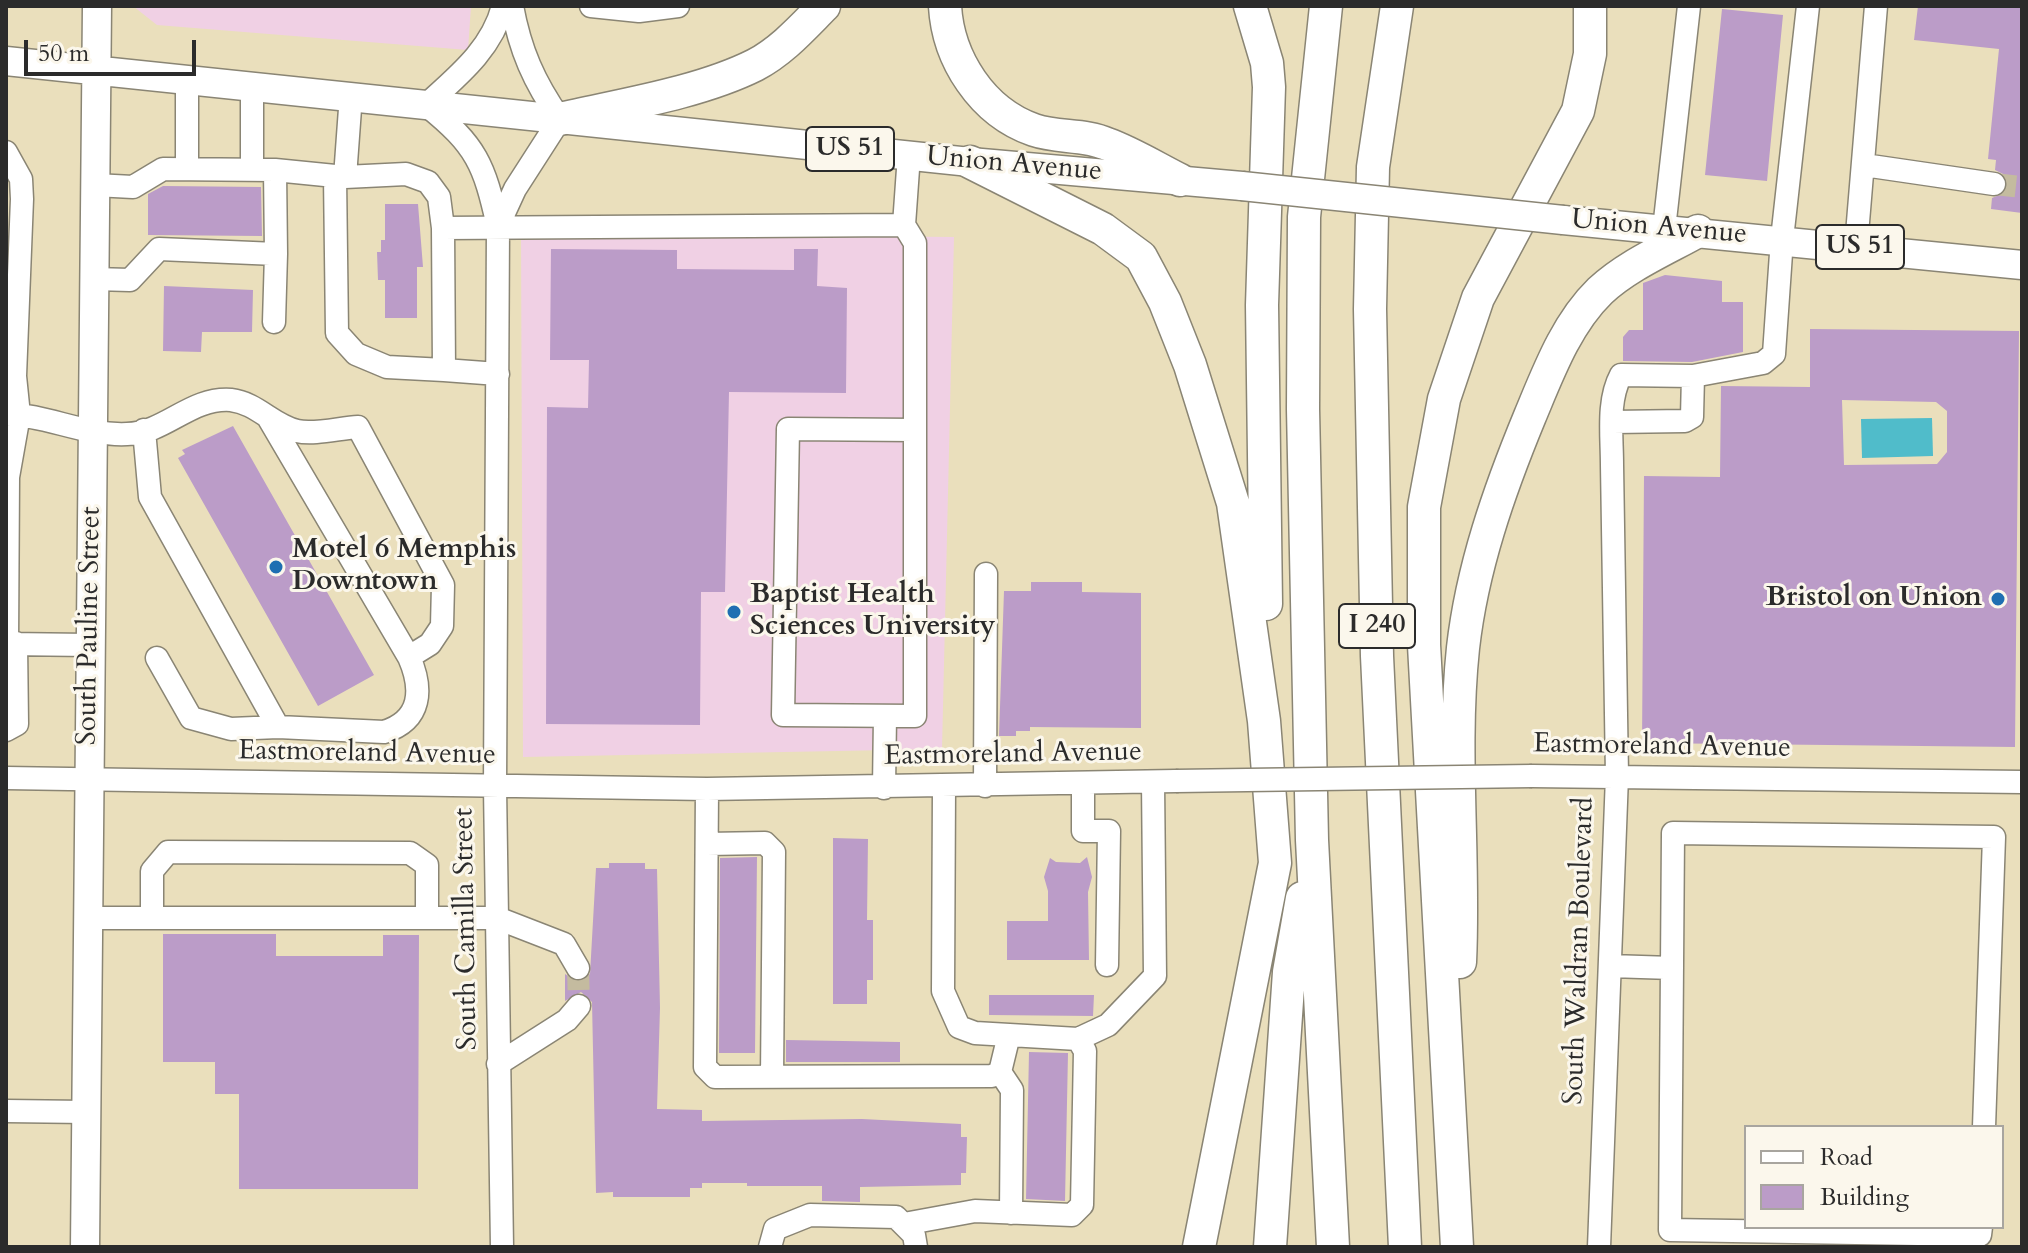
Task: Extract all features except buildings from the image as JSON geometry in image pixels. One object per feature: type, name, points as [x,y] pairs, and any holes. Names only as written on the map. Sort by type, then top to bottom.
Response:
[{"type":"highway","points":[[560,119],[697,85],[754,65],[778,50],[824,6]]},
{"type":"highway","points":[[945,6],[946,27],[964,73],[999,108],[1033,130],[1105,142],[1180,180]]},
{"type":"highway","points":[[1250,6],[1267,63],[1269,87],[1262,305],[1264,721]]},
{"type":"highway","name":"I 240","points":[[1326,6],[1304,217],[1303,425],[1312,840],[1333,1247]]},
{"type":"highway","name":"I 240","points":[[1397,6],[1373,167],[1370,309],[1377,656],[1405,1247]]},
{"type":"highway","points":[[1457,1247],[1424,645],[1424,507],[1444,399],[1478,298],[1558,155],[1578,111],[1590,54],[1590,6]]},
{"type":"highway","points":[[970,162],[1126,243],[1153,275],[1190,365],[1233,503],[1264,721],[1275,863],[1199,1247]]},
{"type":"highway","points":[[1452,1141],[1464,884],[1459,703],[1469,607],[1481,552],[1521,439],[1573,325],[1615,278],[1698,231]]},
{"type":"highway","points":[[1270,1247],[1289,972],[1312,840]]},
{"type":"main road","name":"South Pauline Street","points":[[85,1247],[97,6]]},
{"type":"main road","name":"Union Avenue","points":[[6,61],[970,162],[1856,246],[2022,265]]},
{"type":"street","points":[[426,105],[474,61],[497,28],[503,6]]},
{"type":"street","points":[[512,6],[522,53],[538,88],[560,119]]},
{"type":"street","points":[[591,6],[639,11],[678,6]]},
{"type":"street","points":[[1664,229],[1689,6]]},
{"type":"street","points":[[1613,422],[1685,421],[1692,417],[1693,376],[1763,363],[1774,354],[1782,239],[1808,6]]},
{"type":"street","points":[[1856,246],[1876,6]]},
{"type":"street","points":[[187,79],[187,169]]},
{"type":"street","points":[[252,85],[252,169]]},
{"type":"street","points":[[351,95],[340,176],[337,333],[356,354],[387,367],[498,374]]},
{"type":"street","name":"South Camilla Street","points":[[426,105],[457,130],[479,157],[498,226],[495,787],[502,1247]]},
{"type":"street","name":"South Camilla Street","points":[[498,226],[515,189],[560,119]]},
{"type":"street","points":[[6,152],[21,179],[14,214],[15,376],[9,464],[10,644],[17,724],[6,730]]},
{"type":"street","points":[[909,155],[904,225],[915,243],[915,430],[915,716],[783,715],[788,429],[915,430]]},
{"type":"street","points":[[1864,165],[1994,184]]},
{"type":"street","points":[[95,185],[133,187],[163,169],[252,169],[340,176],[406,174],[428,182],[439,197],[443,228],[444,370]]},
{"type":"street","points":[[274,322],[275,170]]},
{"type":"street","points":[[443,228],[904,225]]},
{"type":"street","points":[[94,279],[130,280],[159,249],[276,254]]},
{"type":"street","name":"South Waldran Boulevard","points":[[1599,1247],[1617,776],[1613,390],[1621,375],[1693,376]]},
{"type":"street","points":[[12,414],[92,434],[131,434],[159,426],[182,410],[215,400],[256,407],[269,419],[410,659],[419,681],[417,707],[398,728],[384,732],[278,727],[231,729],[191,718],[157,658]]},
{"type":"street","points":[[269,419],[299,432],[358,427],[443,585],[442,626],[430,644],[410,659]]},
{"type":"street","points":[[144,430],[150,497],[278,727]]},
{"type":"street","points":[[985,786],[986,574]]},
{"type":"street","points":[[10,644],[90,645]]},
{"type":"street","points":[[884,788],[885,716]]},
{"type":"street","name":"Eastmoreland Avenue","points":[[6,778],[707,789],[944,788],[1532,776],[2022,782]]},
{"type":"street","points":[[944,788],[943,991],[959,1027],[975,1033],[1078,1039],[1108,1025],[1155,976],[1153,782]]},
{"type":"street","points":[[1083,783],[1083,831],[1109,831],[1107,965]]},
{"type":"street","points":[[707,789],[705,1067],[715,1077],[992,1076],[1000,1072]]},
{"type":"street","points":[[1981,1229],[1980,1235],[1670,1230],[1673,833],[1994,837],[1984,1125]]},
{"type":"street","points":[[707,844],[765,843],[774,852],[772,1077]]},
{"type":"street","points":[[152,918],[152,871],[168,852],[410,853],[427,865],[427,917]]},
{"type":"street","points":[[87,918],[497,918],[564,944],[578,968]]},
{"type":"street","points":[[1610,966],[1672,968]]},
{"type":"street","points":[[498,1064],[567,1020],[579,1006]]},
{"type":"street","points":[[1009,1035],[1000,1072],[1012,1090],[1011,1213]]},
{"type":"street","points":[[904,1224],[975,1211],[1072,1215],[1082,1205],[1085,1051],[1078,1039]]},
{"type":"street","points":[[6,1111],[86,1112]]},
{"type":"street","points":[[770,1247],[775,1229],[810,1215],[896,1217],[914,1235],[916,1247]]},
{"type":"shaded area","points":[[133,6],[471,6],[468,50],[157,25]]},
{"type":"shaded area","name":"Baptist Health Sciences University","points":[[521,233],[954,237],[942,749],[523,757]]},
{"type":"water","points":[[1932,418],[1933,456],[1862,458],[1861,419]]},
{"type":"tunnel","points":[[1994,184],[2022,187]]},
{"type":"tunnel","points":[[578,968],[579,1006]]},
{"type":"place","name":"Motel 6 Memphis Downtown","points":[[276,567]]},
{"type":"place","name":"Bristol on Union","points":[[1998,599]]},
{"type":"place","name":"Baptist Health Sciences University","points":[[734,612]]}]
